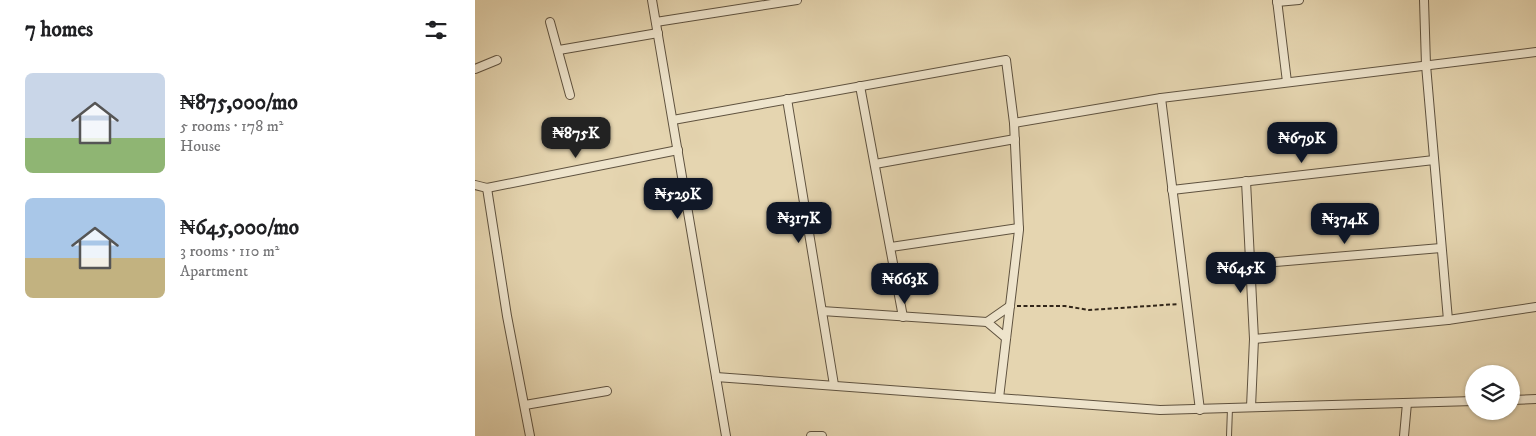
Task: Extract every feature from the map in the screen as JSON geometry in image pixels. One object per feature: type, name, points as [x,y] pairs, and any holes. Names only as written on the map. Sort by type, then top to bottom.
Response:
[{"type":"street","points":[[652,0],[726,436]]},
{"type":"street","points":[[656,22],[771,2],[797,0]]},
{"type":"street","points":[[1287,82],[1277,1],[1299,0]]},
{"type":"street","points":[[1424,0],[1427,65],[1448,320]]},
{"type":"street","points":[[550,22],[570,95]]},
{"type":"street","points":[[559,50],[658,33]]},
{"type":"street","points":[[1014,123],[1161,98],[1536,52]]},
{"type":"street","points":[[475,69],[497,60]]},
{"type":"street","points":[[673,120],[1006,60],[1014,123],[1019,228],[999,398]]},
{"type":"street","points":[[860,86],[903,316]]},
{"type":"street","points":[[1161,98],[1200,410]]},
{"type":"street","points":[[787,100],[834,385]]},
{"type":"street","points":[[875,164],[1015,139]]},
{"type":"street","points":[[475,185],[487,188],[678,150]]},
{"type":"street","points":[[1172,190],[1435,160]]},
{"type":"street","points":[[1246,181],[1254,339],[1251,407]]},
{"type":"street","points":[[487,188],[531,436]]},
{"type":"street","points":[[891,247],[1019,228]]},
{"type":"street","points":[[1251,264],[1441,248]]},
{"type":"street","points":[[987,322],[1010,306]]},
{"type":"street","points":[[1254,339],[1448,320],[1536,307]]},
{"type":"street","points":[[821,310],[987,322],[1006,338]]},
{"type":"street","points":[[716,377],[1160,410],[1465,401]]},
{"type":"street","points":[[525,405],[607,391]]},
{"type":"street","points":[[1520,400],[1536,399]]},
{"type":"street","points":[[1404,436],[1407,403]]},
{"type":"street","points":[[811,436],[822,436]]},
{"type":"lane","points":[[1229,436],[1230,408]]},
{"type":"path","points":[[1010,306],[1065,306],[1089,310],[1187,304]]}]
